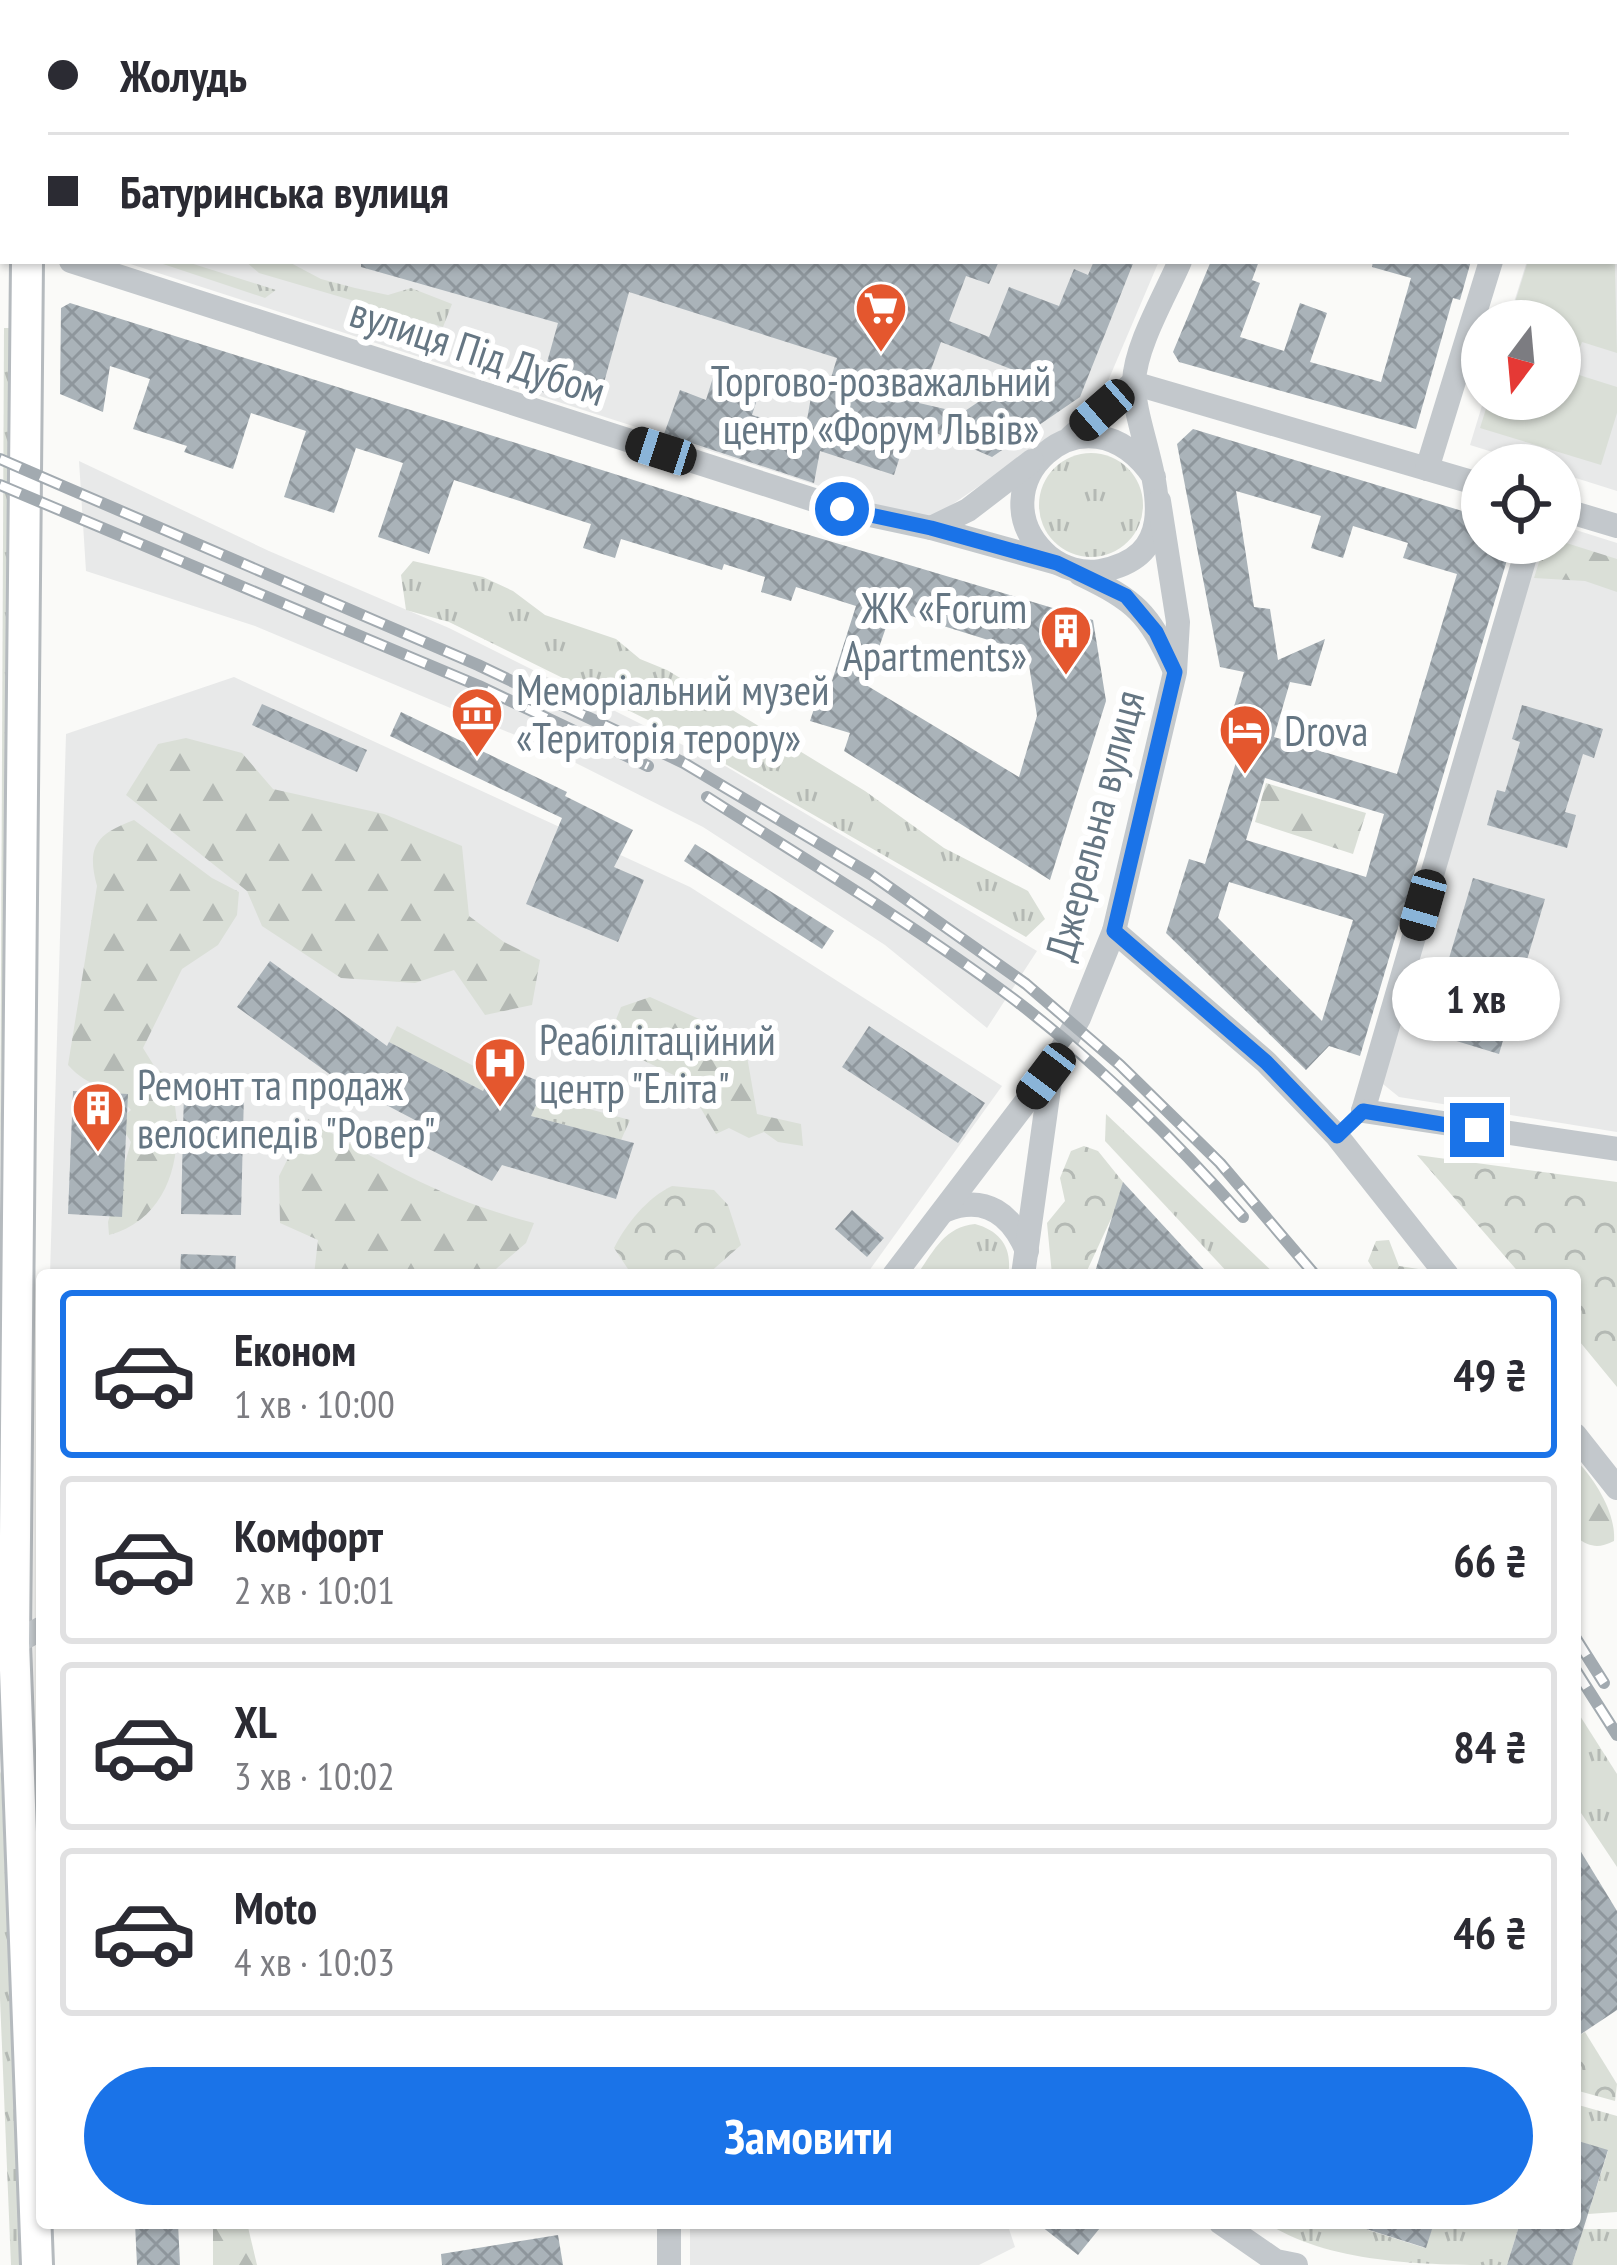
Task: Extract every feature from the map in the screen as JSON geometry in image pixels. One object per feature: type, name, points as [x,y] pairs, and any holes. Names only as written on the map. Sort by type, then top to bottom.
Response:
[{"type":"main road","points":[[27,264],[7,1647],[37,2265]]},
{"type":"street","name":"вулиця Під Дубом","points":[[80,264],[842,509],[931,528],[1064,566]]},
{"type":"street","points":[[931,528],[968,510],[1060,443],[1096,435],[1120,441],[1140,456],[1156,489],[1155,526],[1142,549],[1121,564],[1096,572],[1064,566],[1036,546],[1024,521],[1022,494],[1031,469],[1060,443],[1133,383],[1140,353],[1179,264]]},
{"type":"street","points":[[1427,469],[1490,264]]},
{"type":"street","points":[[1133,383],[1461,479]]},
{"type":"street","name":"Джерельна вулиця","points":[[1025,1263],[1052,1067],[1079,1018],[1114,931],[1175,672],[1178,622],[1133,383]]},
{"type":"street","points":[[1581,515],[1617,526]]},
{"type":"street","points":[[1337,1136],[1363,1111],[1523,564]]},
{"type":"street","name":"Джерельна вулиця","points":[[1064,566],[1126,596],[1156,632],[1175,672]]},
{"type":"street","points":[[1114,931],[1266,1062],[1337,1136],[1443,1269]]},
{"type":"street","points":[[899,1269],[1052,1067]]},
{"type":"street","points":[[1363,1111],[1617,1149]]},
{"type":"street","points":[[946,1210],[976,1203],[1000,1212],[1010,1220],[1025,1263]]},
{"type":"street","points":[[1581,1443],[1617,1488]]},
{"type":"street","points":[[7,1647],[36,1631]]},
{"type":"street","points":[[669,2229],[669,2265]]},
{"type":"street","points":[[1230,2229],[1276,2261],[1296,2265]]},
{"type":"shaded area","points":[[130,264],[1158,264],[1105,388],[1083,415],[928,521]]},
{"type":"shaded area","points":[[1526,264],[1617,264],[1617,491],[1581,480],[1581,444],[1470,444],[1478,420],[1581,420],[1581,300],[1515,300]]},
{"type":"shaded area","points":[[79,461],[269,551],[449,628],[727,767],[1037,951],[987,1028],[885,945],[703,827],[546,748],[255,626],[86,571]]},
{"type":"shaded area","points":[[1581,532],[1617,543],[1617,1132],[1399,1097],[1378,1080],[1530,564],[1581,564]]},
{"type":"shaded area","points":[[234,677],[690,887],[1002,1086],[870,1269],[50,1269],[66,734]]},
{"type":"shaded area","points":[[690,2229],[1009,2229],[1015,2247],[979,2265],[690,2265]]},
{"type":"green space","points":[[163,264],[194,264],[276,290],[265,298]]},
{"type":"green space","points":[[248,264],[293,264],[321,279],[355,288],[388,295],[411,288],[452,304],[443,327],[259,273]]},
{"type":"green space","points":[[1527,264],[1615,264],[1617,353],[1582,342],[1581,300],[1516,300]]},
{"type":"green space","points":[[4,328],[13,328],[0,1187]]},
{"type":"green space","points":[[1581,376],[1617,387],[1617,413],[1601,465],[1581,459],[1581,444],[1532,444],[1480,428],[1482,420],[1581,420]]},
{"type":"green space","points":[[1091,453],[1111,457],[1128,468],[1139,485],[1143,505],[1139,525],[1128,542],[1111,553],[1091,557],[1071,553],[1054,542],[1043,525],[1039,505],[1043,485],[1054,468],[1071,457]]},
{"type":"green space","points":[[1581,548],[1617,559],[1617,592],[1585,581],[1534,578],[1538,564],[1581,564]]},
{"type":"green space","points":[[413,561],[483,577],[513,591],[545,615],[616,639],[640,659],[667,670],[865,791],[944,848],[1028,891],[1045,919],[1026,937],[654,723],[449,622],[406,610],[401,575]]},
{"type":"green space","points":[[186,738],[242,753],[273,789],[384,814],[462,846],[469,916],[504,942],[540,960],[532,1005],[485,1015],[454,970],[415,983],[341,978],[262,926],[247,891],[126,795],[158,744]]},
{"type":"green space","points":[[1266,783],[1366,813],[1353,854],[1255,822]]},
{"type":"green space","points":[[134,820],[212,878],[239,892],[237,915],[218,945],[182,969],[143,1048],[156,1069],[167,1074],[173,1097],[177,1121],[172,1170],[151,1210],[109,1235],[108,1222],[131,1142],[118,1121],[131,1110],[68,1065],[97,886],[94,851],[103,836]]},
{"type":"green space","points":[[650,997],[744,1039],[757,1114],[801,1124],[803,1146],[778,1142],[764,1132],[749,1138],[729,1128],[716,1134],[684,1080],[622,1050],[615,1022],[621,1007]]},
{"type":"green space","points":[[397,1026],[491,1075],[483,1091],[389,1042]]},
{"type":"green space","points":[[541,1096],[630,1120],[621,1140],[531,1116]]},
{"type":"green space","points":[[1106,1114],[1270,1269],[1224,1269],[1105,1141]]},
{"type":"green space","points":[[308,1119],[416,1180],[534,1223],[526,1243],[496,1269],[315,1269],[318,1240],[280,1223],[279,1176]]},
{"type":"green space","points":[[1084,1146],[1098,1151],[1123,1182],[1088,1269],[1051,1269],[1047,1223],[1065,1201],[1060,1178],[1071,1151]]},
{"type":"green space","points":[[1417,1155],[1617,1182],[1617,1387],[1581,1343],[1581,1269],[1516,1269]]},
{"type":"green space","points":[[672,1186],[714,1190],[728,1205],[741,1245],[714,1269],[628,1269],[614,1248],[654,1197]]},
{"type":"green space","points":[[975,1224],[992,1231],[1003,1242],[1008,1269],[921,1269],[947,1235]]},
{"type":"green space","points":[[1389,1240],[1399,1266],[1418,1269],[1373,1269],[1368,1261],[1376,1241]]},
{"type":"green space","points":[[1581,1466],[1603,1497],[1614,1530],[1614,1541],[1594,1546],[1581,1541]]},
{"type":"green space","points":[[1581,1717],[1617,1774],[1617,1867],[1581,1813]]},
{"type":"green space","points":[[0,1771],[22,2265],[11,2265],[0,1998]]},
{"type":"green space","points":[[1585,2032],[1617,2084],[1615,2101],[1581,2092],[1581,2034]]},
{"type":"green space","points":[[1581,2106],[1617,2116],[1617,2212],[1588,2214],[1608,2151],[1581,2142]]},
{"type":"green space","points":[[213,2229],[248,2229],[257,2265],[213,2265]]},
{"type":"green space","points":[[1278,2229],[1368,2229],[1425,2248],[1432,2229],[1518,2229],[1507,2265],[1383,2260]]},
{"type":"green space","points":[[1583,2229],[1617,2229],[1617,2265],[1572,2265]]},
{"type":"building","points":[[361,264],[998,264],[989,284],[966,276],[949,321],[989,337],[1009,287],[1059,306],[1074,269],[1088,275],[1093,264],[1133,264],[1080,397],[992,457],[911,422],[894,475],[820,451],[814,483],[664,434],[680,390],[706,400],[715,371],[761,387],[752,415],[805,431],[811,397],[824,401],[837,358],[629,292],[597,408],[539,391],[558,323]],"holes":[[[941,342],[1021,373],[962,413],[919,403]]]},
{"type":"building","points":[[1210,264],[1258,264],[1252,280],[1260,283],[1240,337],[1284,351],[1300,303],[1327,313],[1310,362],[1381,382],[1411,278],[1372,264],[1470,264],[1460,300],[1453,298],[1416,429],[1179,362],[1173,352]]},
{"type":"building","points":[[70,303],[1093,620],[1106,701],[1050,880],[844,751],[850,733],[810,721],[824,678],[832,681],[856,606],[796,587],[791,601],[761,592],[765,577],[724,564],[722,570],[621,539],[615,558],[583,548],[591,524],[454,480],[429,554],[378,537],[403,463],[356,448],[334,513],[284,497],[306,431],[251,413],[233,469],[184,452],[187,446],[133,429],[150,379],[110,366],[103,412],[60,394],[61,308]],"holes":[[[892,610],[1027,652],[1037,716],[1019,777],[866,685]]]},
{"type":"building","points":[[1193,429],[1461,511],[1461,564],[1506,564],[1360,1056],[1329,1046],[1306,1070],[1166,933],[1189,859],[1205,864],[1244,736],[1227,731],[1244,672],[1220,667],[1177,444]],"holes":[[[1236,491],[1321,516],[1311,548],[1343,558],[1353,526],[1408,543],[1403,558],[1457,574],[1397,774],[1274,737],[1290,682],[1311,686],[1325,639],[1278,660],[1270,609],[1254,607]],[[1265,778],[1384,814],[1366,877],[1246,840]],[[1229,882],[1353,920],[1322,1021],[1218,918]]]},
{"type":"building","points":[[262,704],[367,750],[357,772],[252,725]]},
{"type":"building","points":[[1522,705],[1603,729],[1594,758],[1583,754],[1565,812],[1576,815],[1567,848],[1487,825],[1497,790],[1505,792],[1520,742],[1512,739]]},
{"type":"building","points":[[401,712],[567,792],[565,796],[633,830],[614,867],[644,880],[618,942],[526,904],[562,818],[390,736]]},
{"type":"building","points":[[695,844],[834,931],[822,949],[684,861]]},
{"type":"building","points":[[1473,878],[1545,899],[1499,1054],[1427,1032]]},
{"type":"building","points":[[270,961],[387,1046],[389,1042],[483,1091],[497,1064],[546,1084],[531,1116],[634,1143],[616,1199],[502,1165],[492,1181],[423,1146],[432,1129],[335,1078],[237,1007]]},
{"type":"building","points":[[869,1026],[985,1103],[958,1143],[842,1067]]},
{"type":"building","name":"Ремонт та продаж велосипедів \"Ровер\"","points":[[73,1091],[128,1094],[122,1217],[68,1214]]},
{"type":"building","points":[[184,1091],[244,1093],[241,1215],[181,1214]]},
{"type":"building","points":[[1123,1182],[1203,1269],[1096,1269]]},
{"type":"building","points":[[852,1210],[884,1238],[867,1257],[835,1229]]},
{"type":"building","points":[[181,1254],[236,1256],[235,1269],[180,1269]]},
{"type":"building","points":[[1581,1852],[1617,1911],[1617,2010],[1581,2034]]},
{"type":"building","points":[[1581,2142],[1608,2150],[1572,2265],[1507,2265],[1518,2229],[1581,2229]]},
{"type":"building","points":[[135,2229],[178,2229],[180,2265],[137,2265]]},
{"type":"building","points":[[1045,2229],[1099,2229],[1078,2255]]},
{"type":"building","points":[[1366,2229],[1432,2229],[1426,2248]]},
{"type":"building","points":[[558,2235],[563,2265],[442,2265],[441,2254]]},
{"type":"railway","points":[[0,459],[478,665],[684,763],[872,875],[1026,984],[1120,1065],[1220,1163],[1310,1269]]},
{"type":"railway","points":[[0,485],[479,686],[648,766]]},
{"type":"railway","points":[[707,797],[861,894],[1043,1022],[1133,1101],[1243,1217]]},
{"type":"railway","points":[[1581,1647],[1604,1683]]},
{"type":"railway","points":[[1581,1678],[1617,1735]]},
{"type":"place","name":"Торгово-розважальний центр «Форум Львів»","points":[[881,354]]},
{"type":"place","name":"ЖК «Forum Apartments»","points":[[1066,677]]},
{"type":"place","name":"Меморіальний музей «Територія терору»","points":[[477,759]]},
{"type":"place","name":"Drova","points":[[1245,776]]},
{"type":"place","name":"Реабілітаційний центр \"Еліта\"","points":[[500,1109]]},
{"type":"place","name":"Ремонт та продаж велосипедів \"Ровер\"","points":[[98,1154]]},
{"type":"route","points":[[842,509],[1057,563],[1126,596],[1156,632],[1175,672],[1114,931],[1266,1062],[1337,1136],[1363,1111],[1477,1130]]}]
